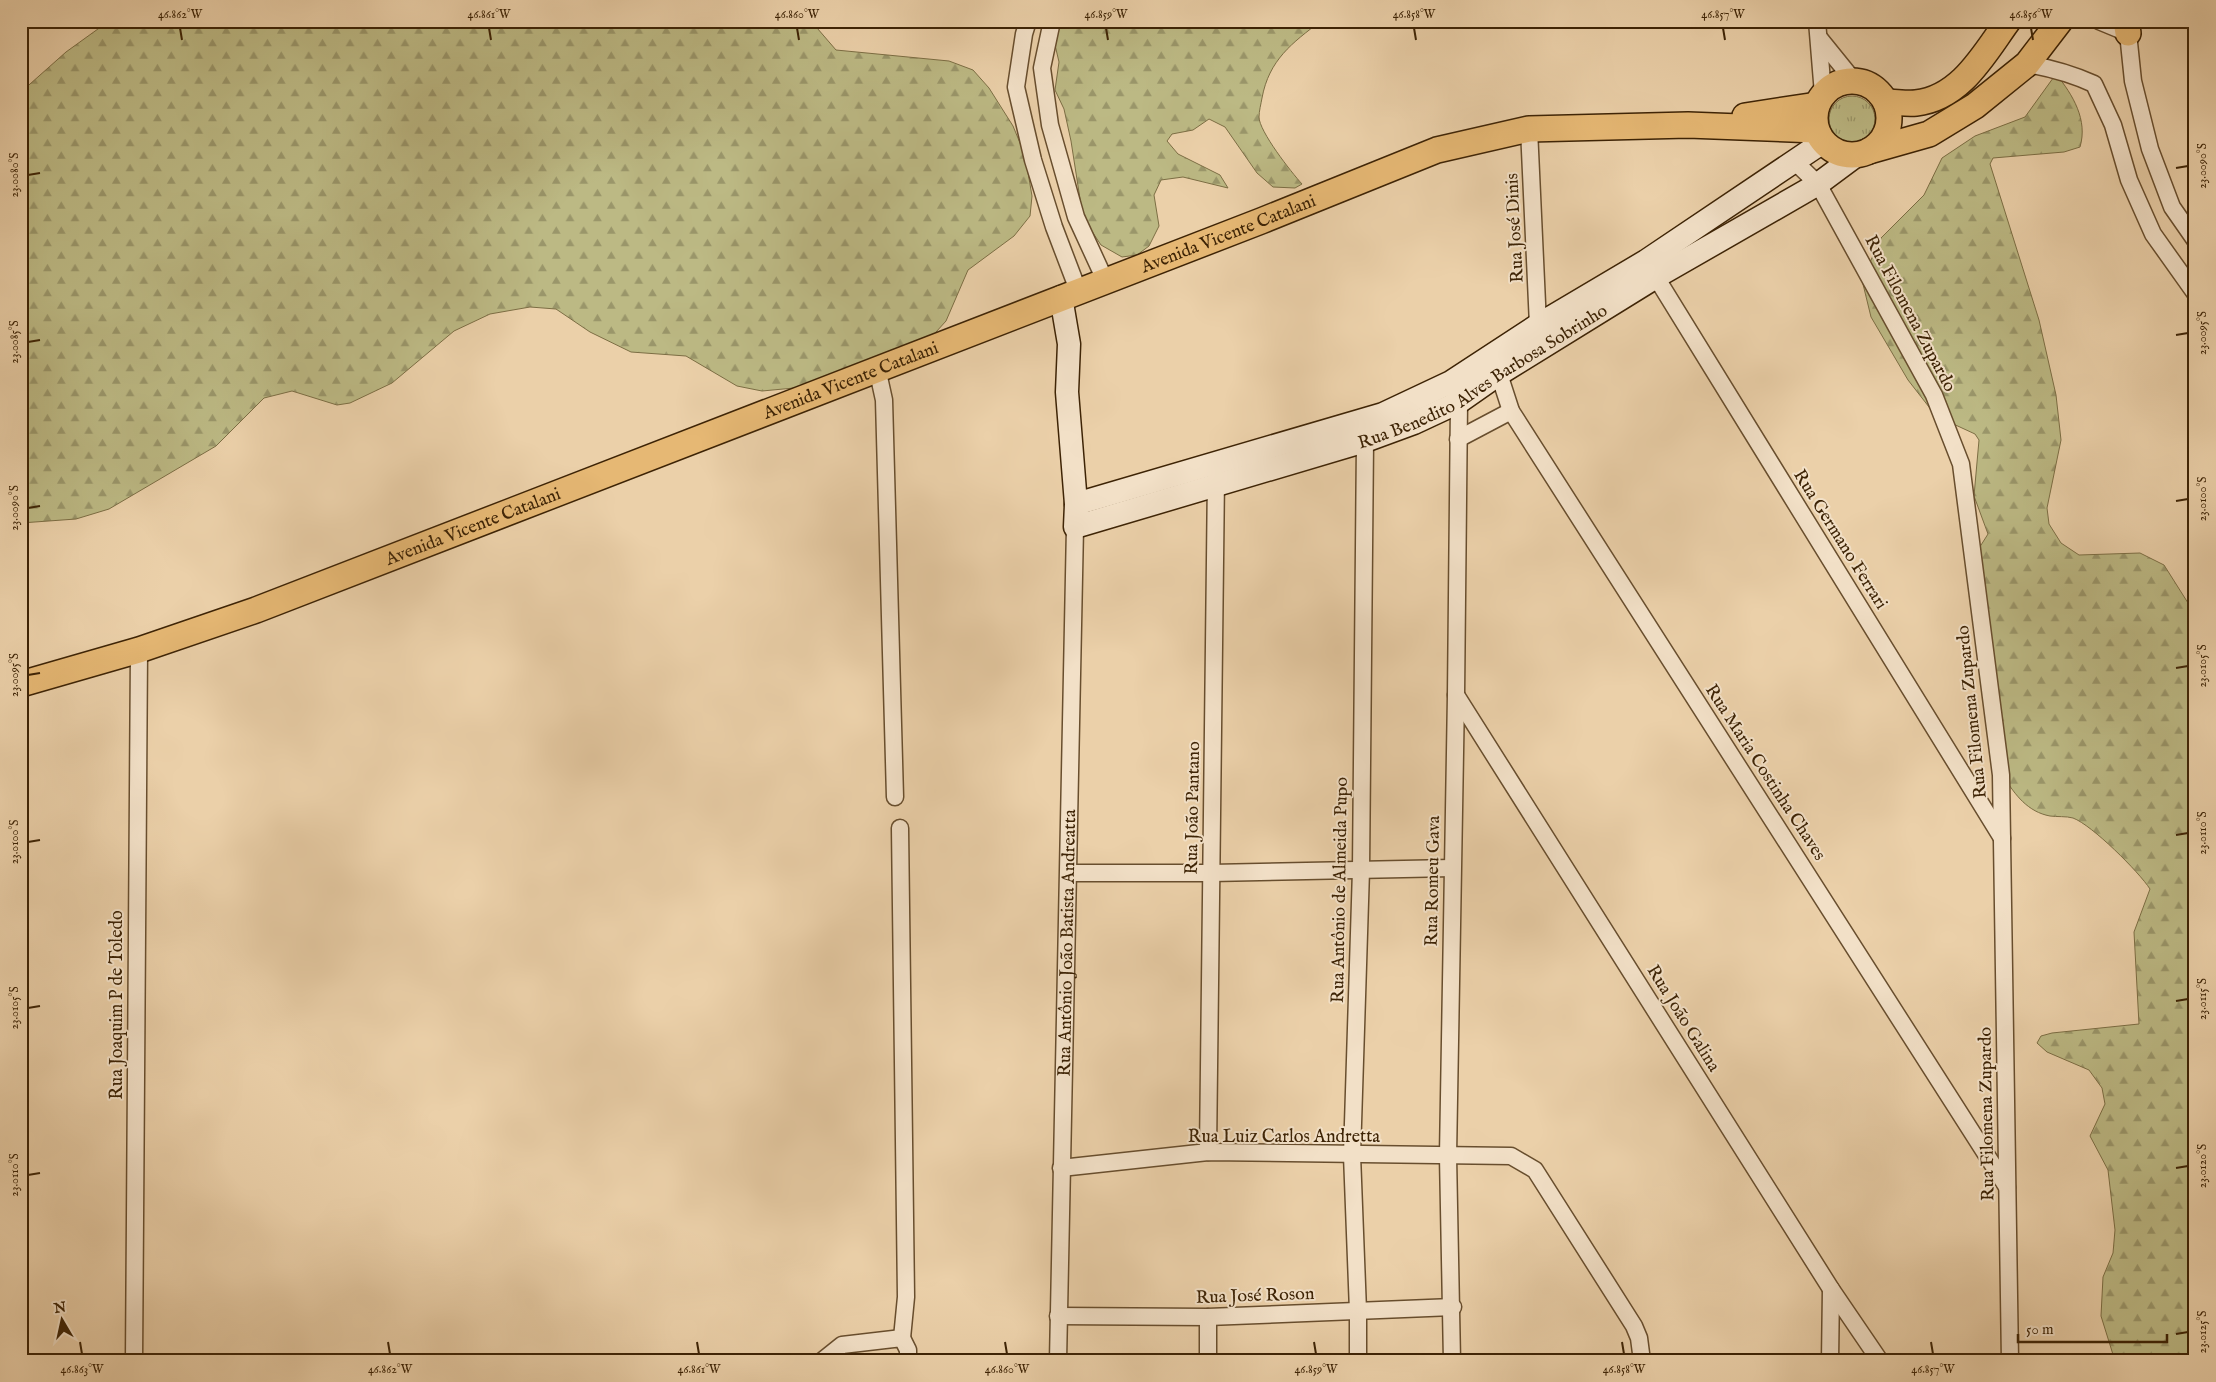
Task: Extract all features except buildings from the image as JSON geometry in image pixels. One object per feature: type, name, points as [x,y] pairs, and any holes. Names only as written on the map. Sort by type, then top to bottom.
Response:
[{"type":"main road","points":[[1886,102],[1916,103],[1938,98],[1963,81],[2008,21]]},
{"type":"main road","name":"Rua Benedito Alves Barbosa Sobrinho","points":[[1864,153],[1929,134],[1975,106],[2027,64],[2060,21]]},
{"type":"main road","points":[[1854,81],[1865,84],[1875,90],[1886,102],[1889,122],[1886,133],[1879,143],[1864,153],[1844,154],[1832,150],[1820,136],[1814,118],[1820,100],[1832,86],[1854,81]]},
{"type":"main road","name":"Avenida Vicente Catalani","points":[[1688,125],[1820,100]]},
{"type":"main road","name":"Avenida Vicente Catalani","points":[[21,684],[139,650],[256,610],[1070,293],[1271,217],[1437,150],[1530,129],[1688,125],[1820,136]]},
{"type":"street","points":[[1028,21],[1024,34],[1016,88],[1033,160],[1070,293],[1067,392],[1076,504],[1075,527]]},
{"type":"street","points":[[1052,21],[1042,68],[1050,125],[1076,216],[1105,280]]},
{"type":"street","points":[[1817,21],[1820,39],[1820,100]]},
{"type":"street","points":[[2099,21],[2127,27],[2133,80],[2150,149],[2172,207],[2195,240]]},
{"type":"street","points":[[1820,39],[1854,81]]},
{"type":"street","points":[[2027,64],[2051,68],[2094,84],[2113,125],[2129,180],[2153,234],[2195,293]]},
{"type":"street","name":"Rua José Dinis","points":[[1530,129],[1538,325]]},
{"type":"street","name":"Rua Benedito Alves Barbosa Sobrinho","points":[[1455,392],[1499,374],[1651,269],[1793,160],[1820,136]]},
{"type":"street","name":"Rua Benedito Alves Barbosa Sobrinho","points":[[1075,527],[1216,474],[1362,431],[1414,423],[1538,325],[1818,184],[1864,153]]},
{"type":"street","name":"Rua Filomena Zupardo","points":[[1793,160],[1818,184],[1934,395],[1961,464],[2001,775],[2010,1361]]},
{"type":"street","name":"Rua Germano Ferrari","points":[[1651,269],[2002,838]]},
{"type":"street","points":[[877,368],[884,400],[895,796]]},
{"type":"street","name":"Rua Maria Costinha Chaves","points":[[1499,374],[1511,411],[2007,1186]]},
{"type":"street","name":"Rua Romeu Gava","points":[[1452,1361],[1453,1307],[1448,1156],[1456,695],[1458,439],[1455,392]]},
{"type":"street","points":[[1458,439],[1511,411]]},
{"type":"street","name":"Rua Antônio de Almeida Pupo","points":[[1358,1361],[1352,1155],[1361,870],[1362,431]]},
{"type":"street","name":"Rua Benedito Alves Barbosa Sobrinho","points":[[1076,504],[1216,474]]},
{"type":"street","name":"Rua João Pantano","points":[[1208,1152],[1216,474]]},
{"type":"street","name":"Rua Antônio João Batista Andreatta","points":[[1058,1361],[1075,527]]},
{"type":"street","name":"Rua Joaquim P de Toledo","points":[[134,1361],[139,650]]},
{"type":"street","name":"Rua João Galina","points":[[1456,695],[1831,1289],[1880,1361]]},
{"type":"street","points":[[822,1361],[842,1345],[906,1350],[900,828]]},
{"type":"street","points":[[1069,873],[1211,873],[1452,868]]},
{"type":"street","name":"Rua Luiz Carlos Andretta","points":[[1061,1168],[1208,1152],[1511,1156],[1534,1170],[1634,1326],[1639,1338],[1642,1361]]},
{"type":"street","points":[[1830,1361],[1831,1289]]},
{"type":"street","name":"Rua José Roson","points":[[1058,1316],[1208,1317],[1453,1307]]},
{"type":"street","points":[[1208,1317],[1208,1361]]},
{"type":"green space","points":[[109,21],[811,21],[836,50],[949,61],[973,70],[989,88],[1013,126],[1025,155],[1032,196],[1030,216],[1014,236],[968,270],[946,321],[926,343],[877,368],[794,388],[762,391],[737,386],[686,356],[631,352],[590,332],[556,309],[530,307],[490,314],[454,331],[392,383],[350,403],[337,405],[292,391],[264,398],[216,446],[109,509],[76,519],[21,523],[21,92],[66,52]]},
{"type":"green space","points":[[1053,21],[1321,21],[1291,45],[1276,63],[1265,85],[1259,112],[1260,123],[1264,132],[1302,184],[1295,188],[1273,187],[1257,173],[1225,127],[1209,119],[1193,130],[1172,134],[1167,141],[1178,154],[1220,175],[1228,188],[1183,177],[1161,180],[1154,195],[1159,226],[1149,246],[1137,255],[1122,257],[1101,245],[1083,218],[1064,109],[1055,90],[1059,62],[1052,32]]},
{"type":"green space","points":[[2056,74],[2068,90],[2077,108],[2082,127],[2080,147],[2064,152],[1993,158],[1990,164],[2039,320],[2056,395],[2061,440],[2047,508],[2049,524],[2061,543],[2079,555],[2140,553],[2164,565],[2195,614],[2195,1361],[2115,1361],[2101,1316],[2103,1277],[2113,1253],[2115,1230],[2108,1170],[2090,1136],[2105,1104],[2102,1088],[2089,1070],[2047,1052],[2037,1043],[2041,1036],[2052,1033],[2139,1024],[2134,932],[2150,889],[2126,861],[2092,830],[2073,818],[2050,816],[2035,811],[2023,802],[2004,777],[1976,553],[1988,534],[1974,496],[1979,440],[1975,434],[1936,416],[1908,380],[1871,317],[1862,280],[1881,238],[1924,195],[1942,158],[1975,136],[2025,117]]},
{"type":"green space","points":[[1848,96],[1856,96],[1865,100],[1871,106],[1875,119],[1871,132],[1865,138],[1856,142],[1848,142],[1839,138],[1833,132],[1829,123],[1829,115],[1833,106],[1839,100]]}]
